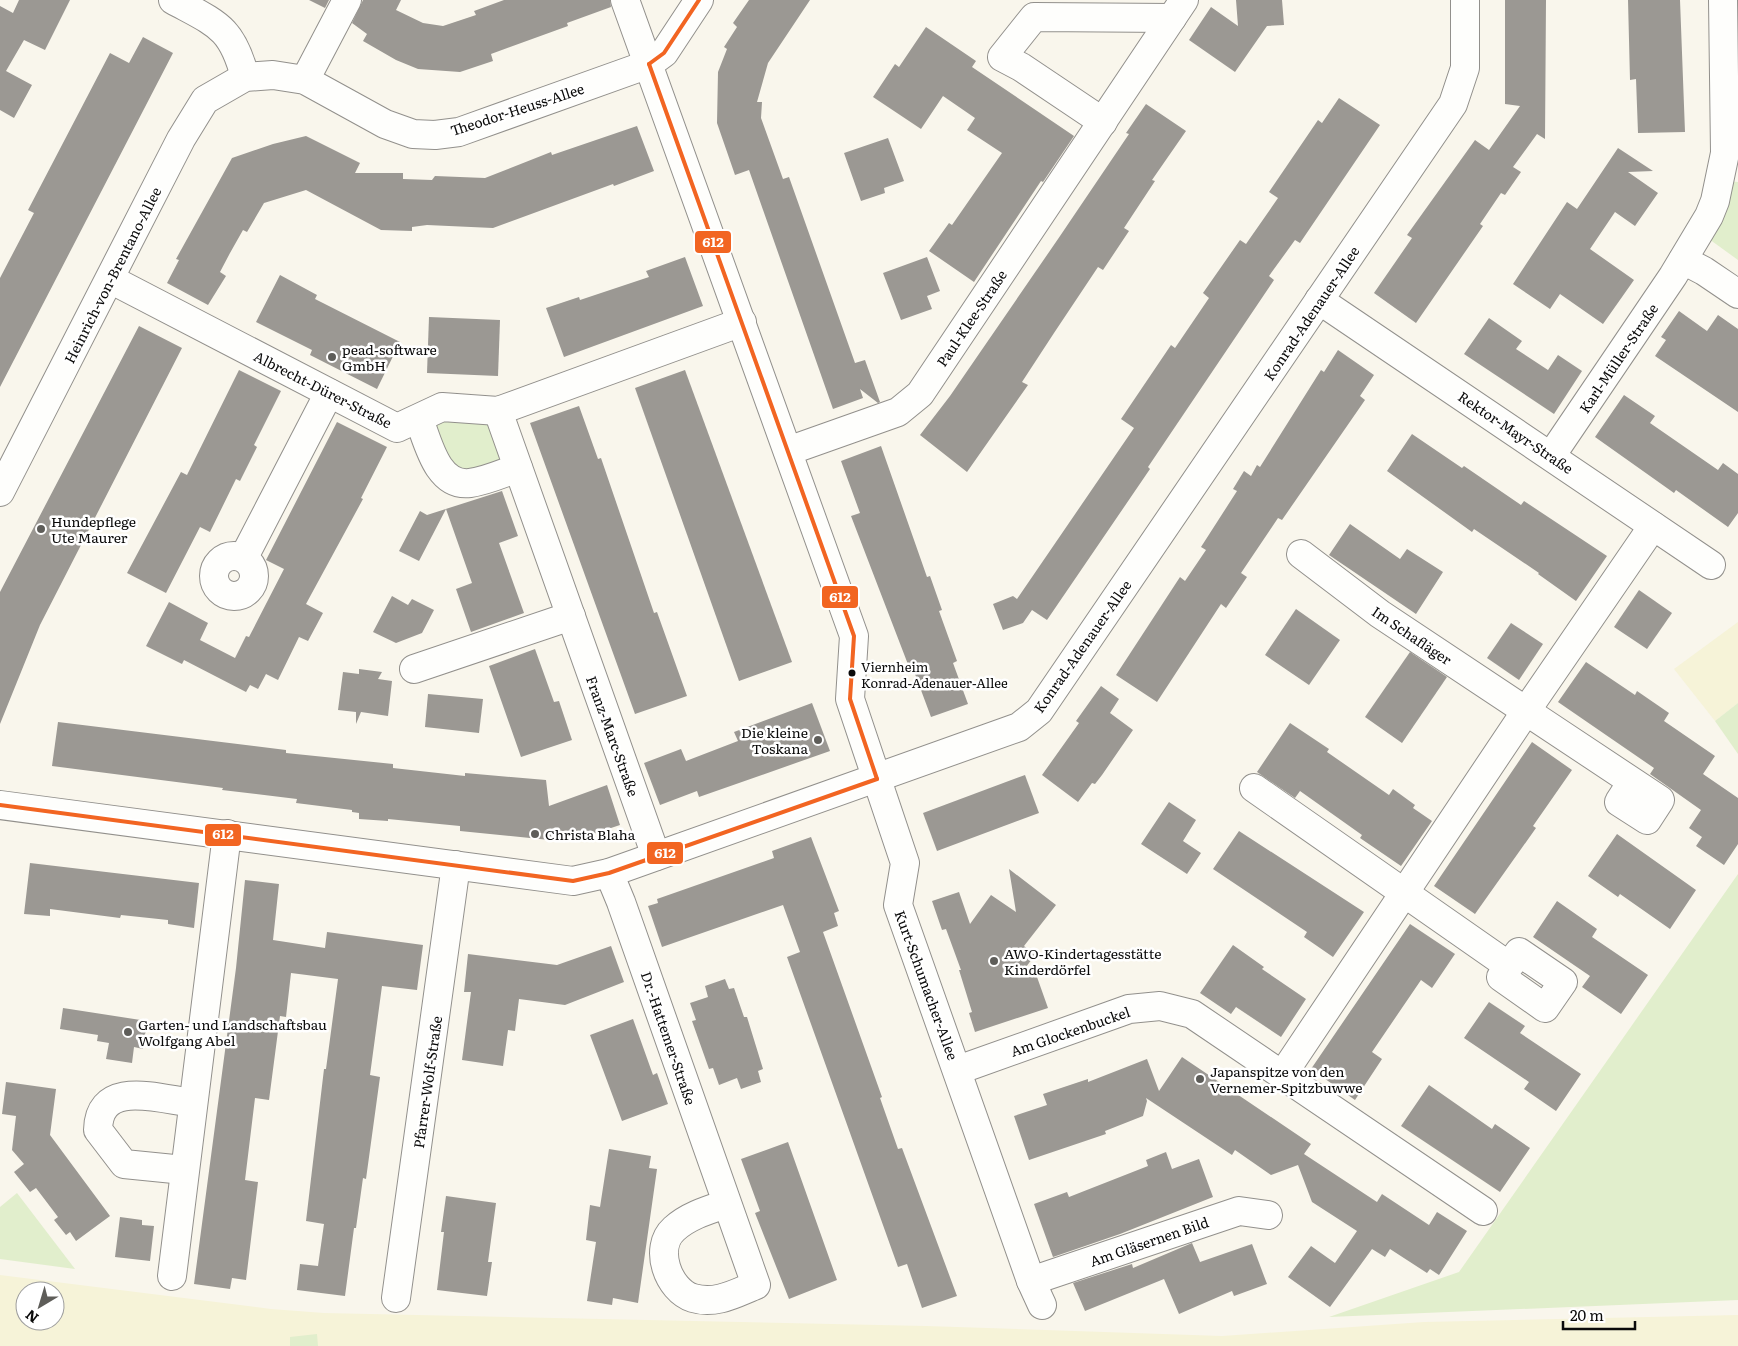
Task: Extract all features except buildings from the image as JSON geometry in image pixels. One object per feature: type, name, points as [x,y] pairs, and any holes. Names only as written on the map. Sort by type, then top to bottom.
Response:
[{"type":"street","points":[[173,0],[223,28],[238,51],[245,78]]},
{"type":"street","points":[[305,80],[347,0]]},
{"type":"street","name":"Kurt-Schumacher-Allee","points":[[625,0],[854,636],[850,699],[905,863],[898,905],[1037,1293]]},
{"type":"street","name":"Theodor-Heuss-Allee","points":[[245,78],[273,74],[305,80],[385,124],[413,134],[435,135],[460,132],[649,64],[664,53],[699,0]]},
{"type":"street","name":"Konrad-Adenauer-Allee","points":[[0,805],[573,881],[608,873],[1019,727],[1039,711],[1453,104],[1465,68],[1465,0]]},
{"type":"street","name":"Karl-Müller-Straße","points":[[1551,456],[1683,260],[1712,208],[1731,153],[1723,0]]},
{"type":"street","name":"Paul-Klee-Straße","points":[[788,451],[898,412],[920,394],[1178,9]]},
{"type":"street","name":"Paul-Klee-Straße","points":[[1103,122],[1021,67],[1002,57],[1034,17],[1178,9]]},
{"type":"street","name":"Heinrich-von-Brentano-Allee","points":[[0,492],[181,139],[205,100],[245,78]]},
{"type":"street","points":[[1683,260],[1704,271],[1738,294]]},
{"type":"street","name":"Albrecht-Dürer-Straße","points":[[110,279],[397,428],[420,419],[442,407],[498,411],[742,322]]},
{"type":"street","name":"Rektor-Mayr-Straße","points":[[1319,300],[1712,566]]},
{"type":"street","points":[[244,557],[329,393]]},
{"type":"street","name":"Franz-Marc-Straße","points":[[498,411],[656,856]]},
{"type":"street","points":[[420,419],[435,463],[448,478],[468,484],[518,468]]},
{"type":"street","points":[[1283,1074],[1526,711],[1653,526]]},
{"type":"street","name":"Im Schafläger","points":[[1301,554],[1380,614],[1632,782]]},
{"type":"street","points":[[414,669],[571,616]]},
{"type":"street","points":[[1254,788],[1509,966]]},
{"type":"street","points":[[172,1276],[227,834]]},
{"type":"street","name":"Pfarrer-Wolf-Straße","points":[[396,1298],[456,865]]},
{"type":"street","name":"Dr.-Hattemer-Straße","points":[[608,873],[650,984],[726,1204]]},
{"type":"street","name":"Am Glockenbuckel","points":[[958,1070],[1129,1009],[1160,1006],[1192,1014],[1483,1211]]},
{"type":"street","points":[[184,1170],[124,1164],[98,1130],[98,1115],[111,1099],[127,1095],[193,1103]]},
{"type":"street","name":"Am Gläsernen Bild","points":[[1037,1293],[1239,1211],[1268,1216]]},
{"type":"shaded area","points":[[1738,622],[1738,703],[1715,721],[1674,669]]},
{"type":"shaded area","points":[[0,1275],[48,1281],[15,1281],[15,1331],[65,1331],[65,1283],[271,1309],[324,1313],[926,1326],[1222,1336],[1424,1322],[1738,1315],[1738,1346],[0,1346]]},
{"type":"green space","points":[[1728,181],[1738,182],[1738,260],[1709,239],[1727,211]]},
{"type":"green space","points":[[446,418],[491,423],[504,460],[465,474],[443,464],[428,426]]},
{"type":"green space","points":[[1738,703],[1738,754],[1715,721]]},
{"type":"green space","points":[[1738,874],[1738,1300],[1329,1317],[1459,1272]]},
{"type":"green space","points":[[17,1193],[75,1269],[0,1259],[0,1207]]},
{"type":"green space","points":[[317,1334],[318,1346],[290,1346],[290,1337]]},
{"type":"transit line","name":"612","points":[[649,64],[664,53],[699,0]]},
{"type":"transit line","name":"612","points":[[649,64],[854,636],[850,699],[877,779]]},
{"type":"transit line","name":"612","points":[[0,805],[573,881],[609,873],[877,779]]},
{"type":"place","name":"pead-software GmbH","points":[[332,357]]},
{"type":"place","name":"Hundepflege Ute Maurer","points":[[41,529]]},
{"type":"place","name":"Viernheim Konrad-Adenauer-Allee","points":[[852,673]]},
{"type":"place","name":"Die kleine Toskana","points":[[818,740]]},
{"type":"place","name":"Christa Blaha","points":[[535,834]]},
{"type":"place","name":"AWO-Kindertagesstätte Kinderdörfel","points":[[994,961]]},
{"type":"place","name":"Garten- und Landschaftsbau Wolfgang Abel","points":[[128,1032]]},
{"type":"place","name":"Japanspitze von den Vernemer-Spitzbuwwe","points":[[1200,1079]]}]
